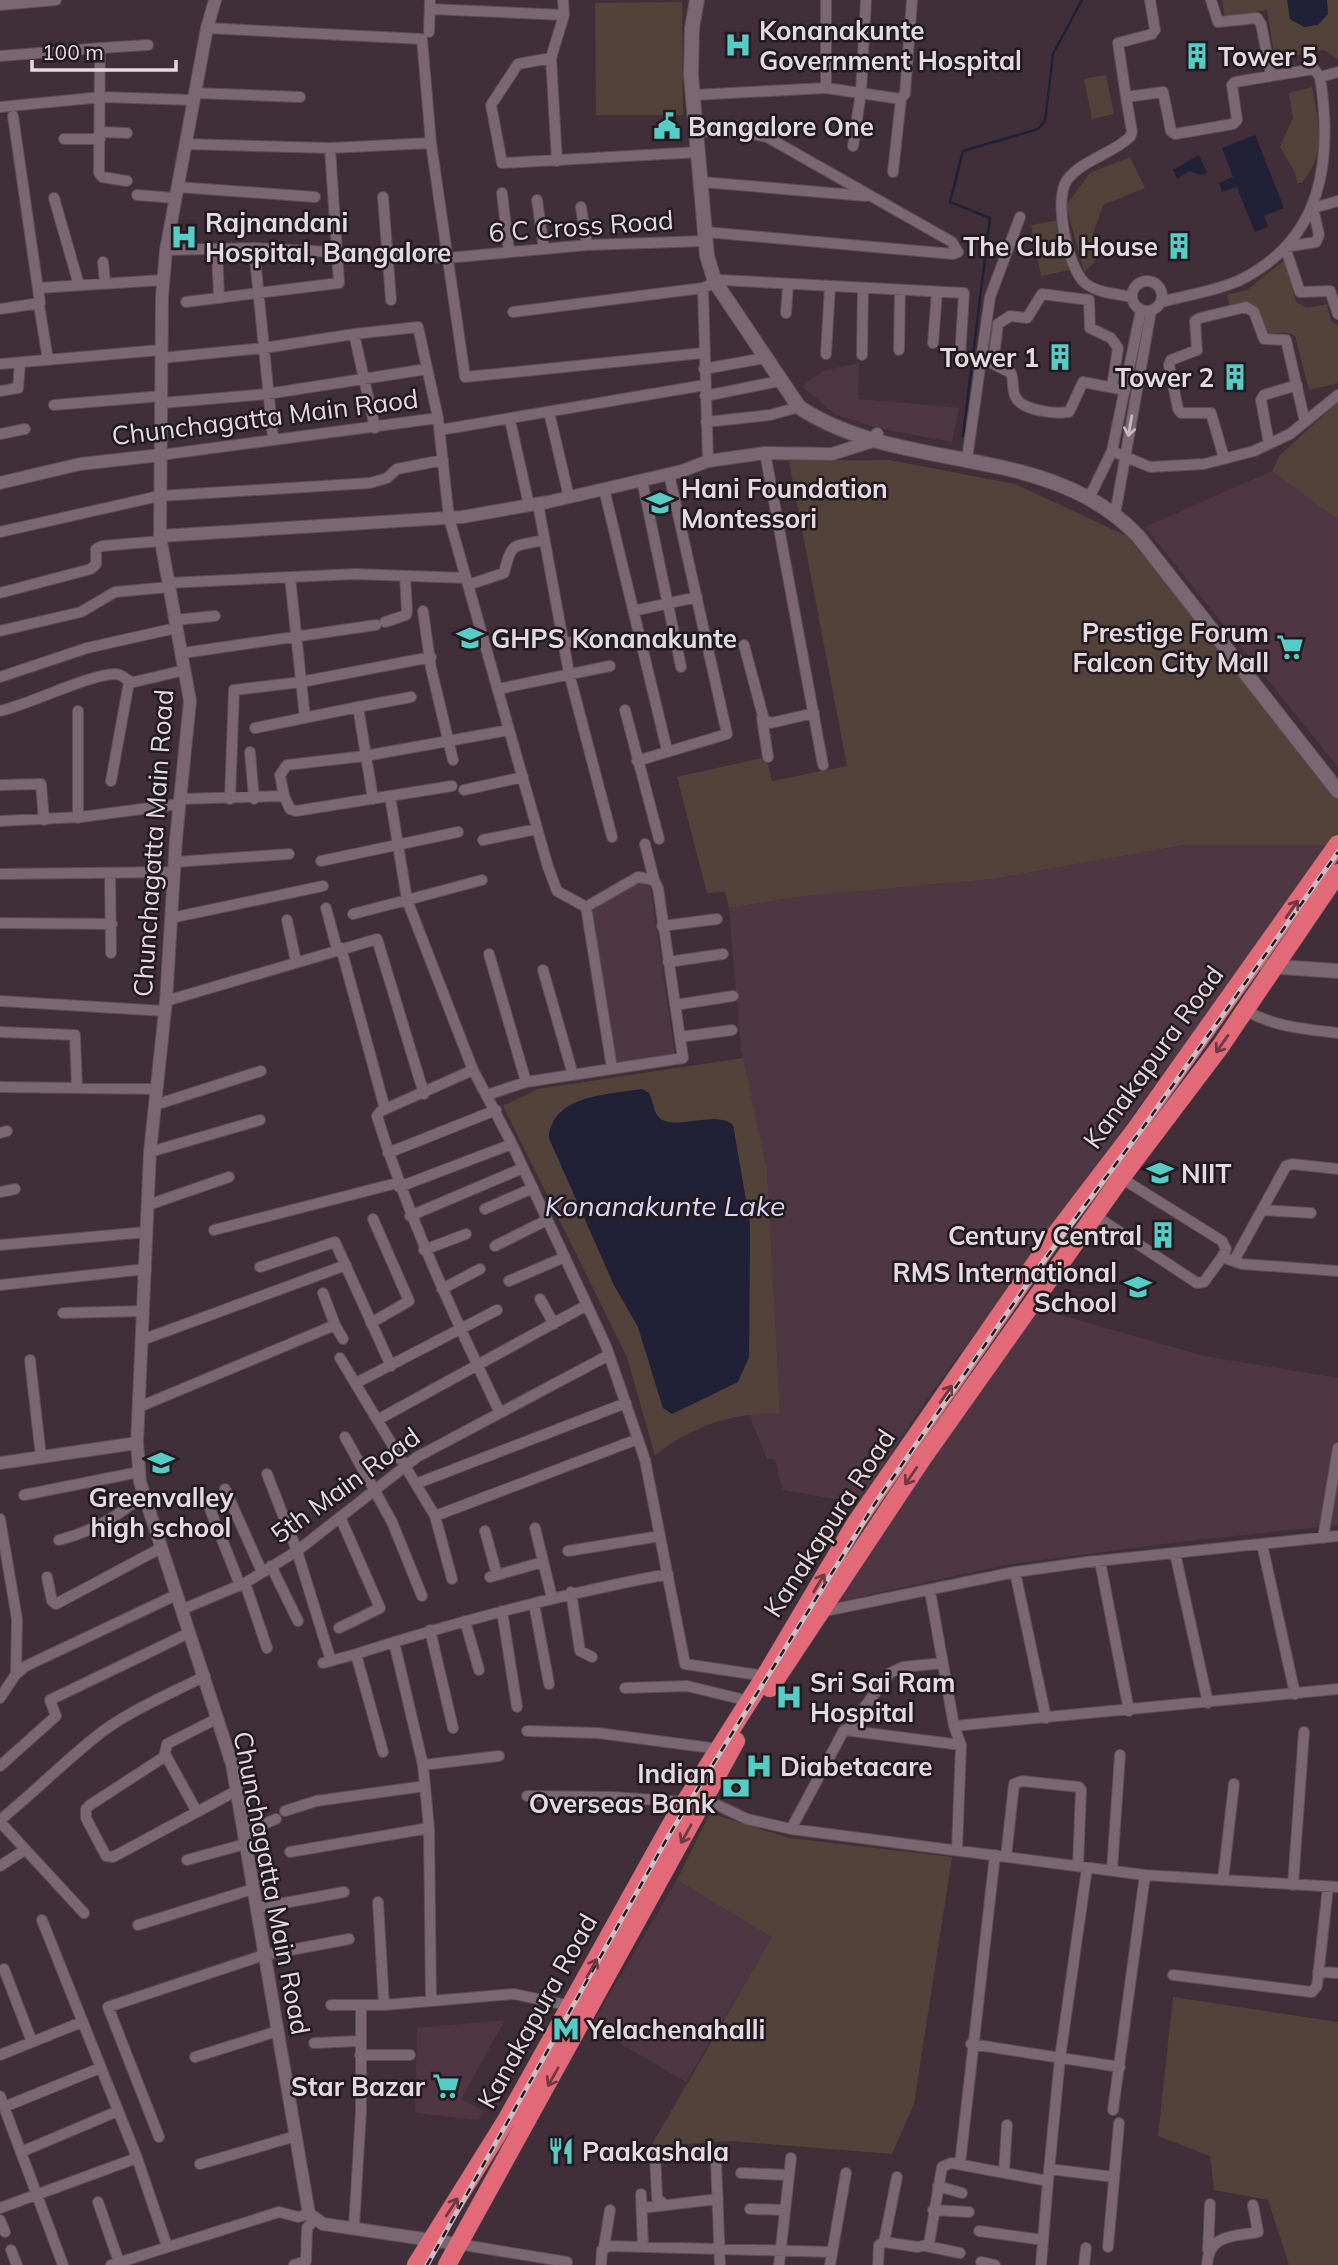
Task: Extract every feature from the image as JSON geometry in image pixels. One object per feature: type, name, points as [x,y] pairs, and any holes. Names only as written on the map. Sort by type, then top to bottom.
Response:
[{"type":"highway","name":"Kanakapura Road","points":[[416,2265],[508,2119],[571,2006],[694,1798],[748,1720],[812,1609],[855,1524],[1055,1235],[1135,1130],[1338,844]]},
{"type":"highway","name":"Kanakapura Road","points":[[447,2265],[719,1749],[765,1676],[1094,1215],[1245,1010],[1338,873]]},
{"type":"main road","points":[[697,0],[692,28],[693,95],[700,152],[705,237],[713,281],[799,407],[813,416],[875,437],[1008,468],[1055,483],[1115,515],[1138,536],[1338,791]]},
{"type":"main road","points":[[713,281],[799,392],[834,419],[875,437],[968,452],[1061,480],[1116,509],[1142,533],[1338,778]]},
{"type":"main road","points":[[1252,964],[1338,971]]},
{"type":"street","points":[[0,5],[56,0]]},
{"type":"street","name":"Chunchagatta Main Road","points":[[215,0],[207,28],[185,144],[163,280],[159,496],[161,538],[190,701],[174,867],[166,1006],[150,1153],[137,1443],[144,1494],[205,1676],[236,1791],[311,2217]]},
{"type":"street","points":[[557,161],[551,58],[564,15],[563,0]]},
{"type":"street","points":[[826,0],[826,89]]},
{"type":"street","points":[[853,146],[861,93],[866,0]]},
{"type":"street","points":[[893,172],[901,99],[905,94],[912,0]]},
{"type":"street","points":[[1132,297],[1086,284],[1073,263],[1062,219],[1062,197],[1067,181],[1130,137],[1132,132],[1118,43],[1152,34],[1155,30],[1150,0]]},
{"type":"street","points":[[1211,0],[1218,22],[1257,18],[1261,24],[1270,75]]},
{"type":"street","points":[[429,32],[430,5],[564,15]]},
{"type":"street","points":[[207,28],[420,37],[424,43],[431,143],[462,371],[468,379],[703,353]]},
{"type":"street","points":[[0,56],[148,46]]},
{"type":"street","points":[[100,48],[100,176],[127,181]]},
{"type":"street","points":[[551,58],[518,64],[493,99],[491,108],[502,163],[700,152]]},
{"type":"street","points":[[1091,494],[1112,451],[1146,311],[1162,302],[1239,281],[1294,240],[1313,208],[1321,180],[1325,125],[1320,77],[1314,69],[1270,75],[1232,85],[1237,120],[1233,124],[1174,134],[1163,92],[1126,97]]},
{"type":"street","points":[[1320,77],[1338,72]]},
{"type":"street","points":[[693,95],[826,89],[901,99]]},
{"type":"street","points":[[0,107],[102,97],[300,97]]},
{"type":"street","points":[[13,116],[48,360]]},
{"type":"street","points":[[1325,125],[1338,122]]},
{"type":"street","points":[[698,131],[747,133],[767,137],[872,196]]},
{"type":"street","points":[[64,139],[127,132]]},
{"type":"street","points":[[185,144],[330,148],[431,143]]},
{"type":"street","points":[[186,302],[339,283],[330,148]]},
{"type":"street","points":[[702,182],[872,196]]},
{"type":"street","points":[[502,192],[509,252]]},
{"type":"street","points":[[137,195],[176,193],[314,197]]},
{"type":"street","name":"6 C Cross Road","points":[[166,250],[254,248],[447,258],[705,237],[953,254],[958,252],[952,242],[872,196]]},
{"type":"street","points":[[383,197],[391,300]]},
{"type":"street","points":[[54,198],[79,285]]},
{"type":"street","points":[[537,200],[544,249]]},
{"type":"street","points":[[1313,208],[1338,201]]},
{"type":"street","points":[[581,206],[587,245]]},
{"type":"street","points":[[1284,247],[1318,239],[1313,208]]},
{"type":"street","points":[[968,452],[990,297],[1020,217]]},
{"type":"street","points":[[1284,247],[1300,292],[1330,291],[1338,314]]},
{"type":"street","points":[[254,248],[273,438]]},
{"type":"street","points":[[217,249],[219,298]]},
{"type":"street","points":[[103,262],[105,283]]},
{"type":"street","points":[[38,288],[163,280]]},
{"type":"street","points":[[1146,311],[1135,305],[1132,297],[1136,285],[1148,280],[1160,286],[1162,302]]},
{"type":"street","points":[[708,461],[703,353],[713,281]]},
{"type":"street","points":[[513,312],[713,281],[964,293],[960,358]]},
{"type":"street","points":[[1083,298],[1086,284]]},
{"type":"street","points":[[786,313],[788,285]]},
{"type":"street","points":[[826,354],[830,286]]},
{"type":"street","points":[[862,355],[863,288]]},
{"type":"street","points":[[899,350],[900,290]]},
{"type":"street","points":[[933,343],[937,292]]},
{"type":"street","points":[[1111,387],[1118,348],[1111,338],[1090,328],[1089,300],[1042,294],[1027,318],[1010,316],[998,324],[993,364],[1011,373],[1016,399],[1021,405],[1059,413],[1069,412],[1083,382],[1125,390]]},
{"type":"street","points":[[0,309],[39,305]]},
{"type":"street","points":[[1224,458],[1211,412],[1185,414],[1178,409],[1168,365],[1171,360],[1197,350],[1195,321],[1245,307],[1251,309],[1265,339],[1286,340],[1305,422]]},
{"type":"street","points":[[1116,509],[1146,311]]},
{"type":"street","points":[[0,363],[264,348],[418,327],[438,418]]},
{"type":"street","points":[[354,334],[375,428]]},
{"type":"street","points":[[704,369],[765,358]]},
{"type":"street","points":[[0,391],[18,388],[20,363]]},
{"type":"street","points":[[54,405],[267,394],[365,381],[427,369]]},
{"type":"street","points":[[440,430],[549,412],[780,381]]},
{"type":"street","points":[[1269,444],[1261,400],[1264,395],[1297,385]]},
{"type":"street","points":[[1112,451],[1150,467],[1204,464],[1269,444],[1290,434],[1338,395]]},
{"type":"street","points":[[706,422],[770,415],[799,407]]},
{"type":"street","points":[[549,412],[569,497]]},
{"type":"street","name":"Chunchagatta Main Raod","points":[[0,483],[80,464],[438,418],[449,518],[537,829],[557,891],[586,907]]},
{"type":"street","points":[[510,420],[544,540],[569,673],[612,837]]},
{"type":"street","points":[[0,433],[25,429]]},
{"type":"street","points":[[0,593],[92,569],[96,564],[96,549],[102,546],[161,538],[449,518],[533,505],[669,474],[708,461],[765,453],[832,454],[875,437]]},
{"type":"street","points":[[765,453],[823,765]]},
{"type":"street","points":[[0,532],[159,496],[370,482],[387,478],[397,469],[443,460]]},
{"type":"street","points":[[637,761],[727,734],[669,474]]},
{"type":"street","points":[[642,480],[681,667]]},
{"type":"street","points":[[604,489],[667,750]]},
{"type":"street","points":[[0,631],[81,612],[115,592],[169,585],[290,577],[405,576],[467,581],[504,573],[507,554],[514,547],[544,540]]},
{"type":"street","points":[[183,653],[294,638],[381,623],[406,615],[408,611],[405,576]]},
{"type":"street","points":[[290,577],[294,638],[305,718]]},
{"type":"street","points":[[633,611],[697,597]]},
{"type":"street","points":[[423,611],[453,760]]},
{"type":"street","points":[[0,677],[87,648],[215,616]]},
{"type":"street","points":[[564,644],[591,637]]},
{"type":"street","points":[[744,645],[762,718],[768,757]]},
{"type":"street","points":[[230,799],[232,692],[301,682],[431,657]]},
{"type":"street","points":[[498,689],[610,666]]},
{"type":"street","points":[[0,711],[29,704],[101,677],[118,674],[129,682],[185,670]]},
{"type":"street","points":[[111,781],[129,682]]},
{"type":"street","points":[[255,727],[411,698]]},
{"type":"street","points":[[358,707],[373,799]]},
{"type":"street","points":[[625,710],[659,839]]},
{"type":"street","points":[[78,711],[78,818]]},
{"type":"street","points":[[762,718],[771,723],[814,713]]},
{"type":"street","points":[[509,730],[365,756],[283,767],[280,775],[284,796],[290,809],[296,811],[523,777]]},
{"type":"street","points":[[250,752],[254,799]]},
{"type":"street","points":[[0,779],[0,785],[41,784],[44,820]]},
{"type":"street","points":[[0,821],[78,818],[180,802],[284,796]]},
{"type":"street","points":[[390,796],[407,900],[473,1070],[496,1110],[565,1257],[609,1356],[626,1403],[638,1439],[686,1665],[765,1676]]},
{"type":"street","points":[[483,840],[537,829]]},
{"type":"street","points":[[321,861],[458,832]]},
{"type":"street","points":[[487,1095],[526,1082],[682,1059],[658,888],[645,844]]},
{"type":"street","points":[[0,874],[110,873],[289,854]]},
{"type":"street","points":[[110,873],[111,953]]},
{"type":"street","points":[[612,1068],[586,907],[638,877],[654,880]]},
{"type":"street","points":[[353,914],[482,880]]},
{"type":"street","points":[[171,918],[323,886]]},
{"type":"street","points":[[326,908],[385,1109]]},
{"type":"street","points":[[663,926],[717,919]]},
{"type":"street","points":[[286,920],[296,962]]},
{"type":"street","points":[[0,923],[112,925]]},
{"type":"street","points":[[0,1001],[166,1006],[374,937],[380,940],[424,1094]]},
{"type":"street","points":[[489,954],[526,1082]]},
{"type":"street","points":[[668,962],[723,954]]},
{"type":"street","points":[[543,970],[573,1075]]},
{"type":"street","points":[[675,1004],[733,996]]},
{"type":"street","points":[[1245,1010],[1259,1018],[1292,1028],[1338,1033]]},
{"type":"street","points":[[680,1037],[732,1030]]},
{"type":"street","points":[[0,1032],[75,1035],[77,1088]]},
{"type":"street","points":[[473,1070],[385,1109],[377,1116],[398,1185],[424,1250],[499,1411]]},
{"type":"street","points":[[155,1105],[261,1072]]},
{"type":"street","points":[[0,1087],[156,1089]]},
{"type":"street","points":[[388,1153],[496,1110]]},
{"type":"street","points":[[150,1153],[260,1120]]},
{"type":"street","points":[[214,1230],[398,1185],[512,1144]]},
{"type":"street","points":[[1234,1259],[1286,1166],[1292,1164],[1338,1169]]},
{"type":"street","points":[[410,1216],[523,1168]]},
{"type":"street","points":[[149,1205],[229,1177]]},
{"type":"street","points":[[1094,1215],[1197,1283],[1204,1282],[1226,1250],[1222,1241],[1121,1178]]},
{"type":"street","points":[[485,1209],[533,1188]]},
{"type":"street","points":[[0,1192],[15,1189]]},
{"type":"street","points":[[1262,1210],[1311,1213]]},
{"type":"street","points":[[371,1322],[410,1301],[373,1219]]},
{"type":"street","points":[[495,1246],[547,1220]]},
{"type":"street","points":[[0,1245],[148,1232]]},
{"type":"street","points":[[424,1250],[466,1234]]},
{"type":"street","points":[[260,1267],[335,1242],[391,1366]]},
{"type":"street","points":[[509,1281],[565,1257]]},
{"type":"street","points":[[1222,1257],[1242,1264],[1338,1271]]},
{"type":"street","points":[[142,1340],[346,1265]]},
{"type":"street","points":[[0,1284],[146,1269]]},
{"type":"street","points":[[442,1289],[480,1269]]},
{"type":"street","points":[[323,1293],[343,1339]]},
{"type":"street","points":[[540,1299],[554,1324]]},
{"type":"street","points":[[379,1419],[587,1306]]},
{"type":"street","points":[[356,1383],[497,1310]]},
{"type":"street","points":[[63,1313],[144,1311]]},
{"type":"street","points":[[139,1407],[335,1325]]},
{"type":"street","name":"5th Main Road","points":[[181,1610],[243,1584],[298,1551],[407,1464],[499,1411],[609,1356]]},
{"type":"street","points":[[340,1358],[407,1464],[435,1516],[452,1579]]},
{"type":"street","points":[[30,1360],[41,1457]]},
{"type":"street","points":[[418,1483],[626,1403]]},
{"type":"street","points":[[345,1437],[375,1488],[422,1596]]},
{"type":"street","points":[[435,1516],[638,1439]]},
{"type":"street","points":[[0,1463],[137,1443]]},
{"type":"street","points":[[1323,1538],[1338,1448]]},
{"type":"street","points":[[24,1495],[139,1472]]},
{"type":"street","points":[[267,1474],[298,1551],[327,1662],[430,1630],[571,1592],[668,1574]]},
{"type":"street","points":[[225,1489],[266,1569],[298,1621]]},
{"type":"street","points":[[59,1540],[80,1535],[114,1518],[144,1494]]},
{"type":"street","points":[[206,1499],[267,1648]]},
{"type":"street","points":[[339,1628],[380,1608],[340,1517]]},
{"type":"street","points":[[0,1518],[16,1619],[16,1674]]},
{"type":"street","points":[[535,1528],[552,1598]]},
{"type":"street","points":[[485,1531],[493,1576],[543,1562]]},
{"type":"street","points":[[568,1551],[660,1536]]},
{"type":"street","points":[[812,1609],[930,1591],[1015,1572],[1338,1536]]},
{"type":"street","points":[[1262,1544],[1295,1694]]},
{"type":"street","points":[[47,1577],[52,1601],[56,1604],[161,1548]]},
{"type":"street","points":[[1175,1553],[1208,1703]]},
{"type":"street","points":[[1100,1561],[1129,1711]]},
{"type":"street","points":[[1015,1572],[1046,1718]]},
{"type":"street","points":[[930,1591],[954,1726],[961,1745],[957,1850]]},
{"type":"street","points":[[571,1592],[580,1651],[592,1657]]},
{"type":"street","points":[[0,1698],[16,1674],[176,1595]]},
{"type":"street","points":[[534,1604],[549,1684]]},
{"type":"street","points":[[502,1611],[517,1707]]},
{"type":"street","points":[[465,1621],[479,1670]]},
{"type":"street","points":[[430,1630],[453,1728]]},
{"type":"street","points":[[0,1766],[56,1716],[50,1700],[189,1633]]},
{"type":"street","points":[[394,1642],[423,1765],[429,1828],[431,2001]]},
{"type":"street","points":[[356,1654],[383,1752]]},
{"type":"street","points":[[848,1730],[890,1673],[903,1667],[943,1663]]},
{"type":"street","points":[[84,1913],[23,1851],[0,1821],[44,1785],[94,1738],[130,1715],[205,1676]]},
{"type":"street","points":[[625,1688],[687,1686],[749,1701]]},
{"type":"street","points":[[954,1726],[1338,1689]]},
{"type":"street","points":[[197,1812],[165,1754],[167,1744],[218,1718]]},
{"type":"street","points":[[791,1829],[841,1732],[848,1730],[961,1745]]},
{"type":"street","points":[[527,1731],[598,1733],[719,1749]]},
{"type":"street","points":[[1293,1885],[1304,1732]]},
{"type":"street","points":[[165,1754],[86,1809],[86,1818],[106,1856],[113,1857],[236,1791]]},
{"type":"street","points":[[1112,1870],[1120,1755]]},
{"type":"street","points":[[423,1765],[499,1756]]},
{"type":"street","points":[[960,2165],[971,2044],[1013,1784],[1022,1781],[1073,1786],[1082,1790],[1083,1867],[1060,2058],[1041,2265]]},
{"type":"street","points":[[1223,1880],[1234,1784]]},
{"type":"street","points":[[187,1860],[244,1838],[281,1815],[316,1801],[425,1786]]},
{"type":"street","points":[[527,1796],[694,1798],[747,1819],[791,1829],[1145,1875],[1333,1887],[1317,1986],[1312,1992],[1173,1975]]},
{"type":"street","points":[[290,1852],[429,1828]]},
{"type":"street","points":[[0,1866],[23,1851]]},
{"type":"street","points":[[1113,2109],[1145,1875]]},
{"type":"street","points":[[138,1925],[253,1889]]},
{"type":"street","points":[[257,1908],[344,1892]]},
{"type":"street","points":[[379,1902],[384,2006]]},
{"type":"street","points":[[42,1920],[137,2158],[167,2246]]},
{"type":"street","points":[[159,2137],[108,2007],[264,1955],[349,1939]]},
{"type":"street","points":[[4,1969],[32,2042]]},
{"type":"street","points":[[1318,1972],[1338,1973]]},
{"type":"street","points":[[331,2006],[384,2006],[514,1994],[571,2006]]},
{"type":"street","points":[[354,2227],[359,2161],[361,2005]]},
{"type":"street","points":[[0,2055],[82,2022]]},
{"type":"street","points":[[195,2057],[278,2031]]},
{"type":"street","points":[[314,2043],[360,2041]]},
{"type":"street","points":[[971,2044],[1120,2067]]},
{"type":"street","points":[[360,2054],[410,2055]]},
{"type":"street","points":[[4,2107],[100,2068]]},
{"type":"street","points":[[0,2096],[63,2265]]},
{"type":"street","points":[[21,2152],[118,2111]]},
{"type":"street","points":[[1108,2247],[1119,2123]]},
{"type":"street","points":[[1004,2172],[1007,2125]]},
{"type":"street","points":[[200,2164],[296,2136]]},
{"type":"street","points":[[656,2152],[657,2198],[665,2205]]},
{"type":"street","points":[[0,2208],[137,2158]]},
{"type":"street","points":[[779,2265],[791,2158]]},
{"type":"street","points":[[716,2162],[720,2265]]},
{"type":"street","points":[[926,2246],[930,2241],[938,2186],[943,2167],[947,2163],[1048,2181]]},
{"type":"street","points":[[1049,2169],[1114,2177]]},
{"type":"street","points":[[741,2173],[789,2175]]},
{"type":"street","points":[[830,2265],[846,2173]]},
{"type":"street","points":[[878,2265],[880,2245],[884,2242],[897,2177]]},
{"type":"street","points":[[938,2186],[962,2193]]},
{"type":"street","points":[[641,2194],[643,2247]]},
{"type":"street","points":[[642,2208],[718,2199]]},
{"type":"street","points":[[99,2202],[115,2264],[279,2212],[567,2262]]},
{"type":"street","points":[[1207,2265],[1210,2204]]},
{"type":"street","points":[[1208,2250],[1219,2240],[1258,2232],[1253,2205]]},
{"type":"street","points":[[750,2209],[785,2210]]},
{"type":"street","points":[[601,2265],[610,2210]]},
{"type":"street","points":[[933,2210],[969,2212]]},
{"type":"street","points":[[295,2265],[306,2261],[307,2228],[311,2217]]},
{"type":"street","points":[[0,2220],[5,2232]]},
{"type":"street","points":[[979,2231],[1043,2240]]},
{"type":"street","points":[[884,2242],[960,2253]]},
{"type":"street","points":[[604,2248],[832,2252]]},
{"type":"street","points":[[1084,2265],[1086,2248]]},
{"type":"street","points":[[11,2250],[17,2265]]},
{"type":"street","points":[[981,2262],[995,2265]]},
{"type":"shaded area","points":[[1222,0],[1338,0],[1338,59],[1324,50],[1275,59],[1267,10],[1225,17]]},
{"type":"shaded area","points":[[682,2],[683,115],[596,115],[595,3]]},
{"type":"shaded area","points":[[1106,75],[1114,114],[1092,119],[1084,79]]},
{"type":"shaded area","points":[[1312,87],[1319,126],[1318,149],[1310,171],[1302,183],[1297,183],[1295,172],[1280,147],[1293,118],[1289,93]]},
{"type":"shaded area","points":[[1130,157],[1145,188],[1103,205],[1093,234],[1099,250],[1095,262],[1084,272],[1066,205],[1090,173]]},
{"type":"shaded area","points":[[1059,220],[1070,270],[1041,276],[1031,225]]},
{"type":"shaded area","points":[[1285,260],[1296,302],[1307,308],[1327,304],[1331,321],[1338,325],[1338,383],[1309,390],[1295,336],[1264,332],[1258,314],[1230,307],[1227,295],[1247,290]]},
{"type":"shaded area","points":[[859,363],[858,399],[959,408],[952,442],[878,428],[835,414],[802,387],[822,371]]},
{"type":"shaded area","points":[[1338,402],[1337,519],[1272,471],[1280,455]]},
{"type":"shaded area","points":[[889,460],[1015,484],[1127,536],[1338,796],[1338,833],[1329,845],[1184,845],[992,879],[796,897],[729,908],[725,892],[707,893],[677,777],[766,757],[772,781],[847,766],[789,461]]},
{"type":"shaded area","name":"Prestige Forum Falcon City Mall","points":[[1272,471],[1338,517],[1338,767],[1145,527]]},
{"type":"shaded area","points":[[1184,845],[1329,845],[925,1402],[858,1503],[783,1490],[775,1459],[767,1459],[748,1412],[780,1412],[767,1170],[741,1050],[729,908],[796,897],[992,879]]},
{"type":"shaded area","points":[[650,883],[675,1056],[614,1062],[591,908],[625,886]]},
{"type":"shaded area","points":[[743,1058],[767,1170],[780,1413],[746,1415],[713,1423],[683,1437],[655,1456],[627,1357],[503,1106],[538,1089]],"holes":[[[644,1090],[648,1093],[657,1115],[665,1121],[682,1123],[717,1120],[733,1125],[750,1224],[749,1357],[737,1382],[663,1408],[638,1327],[614,1285],[549,1138],[552,1125],[560,1115],[586,1100],[617,1092]]]},
{"type":"shaded area","points":[[1039,1309],[1204,1356],[1338,1378],[1338,1525],[1005,1565],[831,1603]]},
{"type":"shaded area","points":[[710,1813],[789,1838],[952,1857],[914,2104],[892,2154],[730,2141],[651,2146],[772,1937],[677,1880]]},
{"type":"shaded area","points":[[677,1880],[773,1936],[686,2082],[591,2026]]},
{"type":"shaded area","points":[[1173,1997],[1338,2022],[1338,2265],[1289,2265],[1268,2200],[1214,2190],[1210,2156],[1158,2136]]},
{"type":"shaded area","points":[[505,2020],[461,2099],[483,2111],[479,2120],[415,2113],[417,2028]]},
{"type":"water","points":[[1287,0],[1327,0],[1328,14],[1318,25],[1304,27],[1290,19]]},
{"type":"water","points":[[1255,135],[1284,208],[1264,216],[1268,227],[1255,232],[1237,187],[1222,192],[1219,183],[1233,177],[1222,148]]},
{"type":"water","points":[[1199,155],[1207,173],[1201,175],[1189,171],[1177,179],[1173,170]]},
{"type":"water","name":"Konanakunte Lake","points":[[642,1089],[649,1093],[657,1115],[663,1120],[682,1122],[715,1119],[733,1125],[750,1224],[749,1357],[738,1382],[672,1414],[663,1408],[638,1327],[614,1285],[549,1138],[560,1113],[571,1105],[584,1099]]},
{"type":"waterway","points":[[963,436],[990,218],[950,202],[963,151],[1038,129],[1045,121],[1053,54],[1082,0]]},
{"type":"railway","points":[[427,2265],[669,1835],[876,1502],[1039,1267],[1142,1129],[1338,852]]},
{"type":"place","name":"Konanakunte Government Hospital","points":[[738,45]]},
{"type":"place","name":"Tower 5","points":[[1197,56]]},
{"type":"place","name":"Bangalore One","points":[[667,126]]},
{"type":"place","name":"Rajnandani Hospital, Bangalore","points":[[184,237]]},
{"type":"place","name":"The Club House","points":[[1179,246]]},
{"type":"place","name":"Tower 1","points":[[1060,357]]},
{"type":"place","name":"Tower 2","points":[[1235,377]]},
{"type":"place","name":"Hani Foundation Montessori","points":[[660,503]]},
{"type":"place","name":"GHPS Konanakunte","points":[[470,638]]},
{"type":"place","name":"Prestige Forum Falcon City Mall","points":[[1290,647]]},
{"type":"place","name":"NIIT","points":[[1160,1173]]},
{"type":"place","name":"Century Central","points":[[1163,1235]]},
{"type":"place","name":"RMS International School","points":[[1138,1287]]},
{"type":"place","name":"Greenvalley high school","points":[[161,1463]]},
{"type":"place","name":"Sri Sai Ram Hospital","points":[[789,1697]]},
{"type":"place","name":"Diabetacare","points":[[759,1766]]},
{"type":"place","name":"Indian Overseas Bank","points":[[736,1788]]},
{"type":"place","name":"Yelachenahalli","points":[[566,2029]]},
{"type":"place","name":"Star Bazar","points":[[446,2086]]},
{"type":"place","name":"Paakashala","points":[[561,2151]]}]
